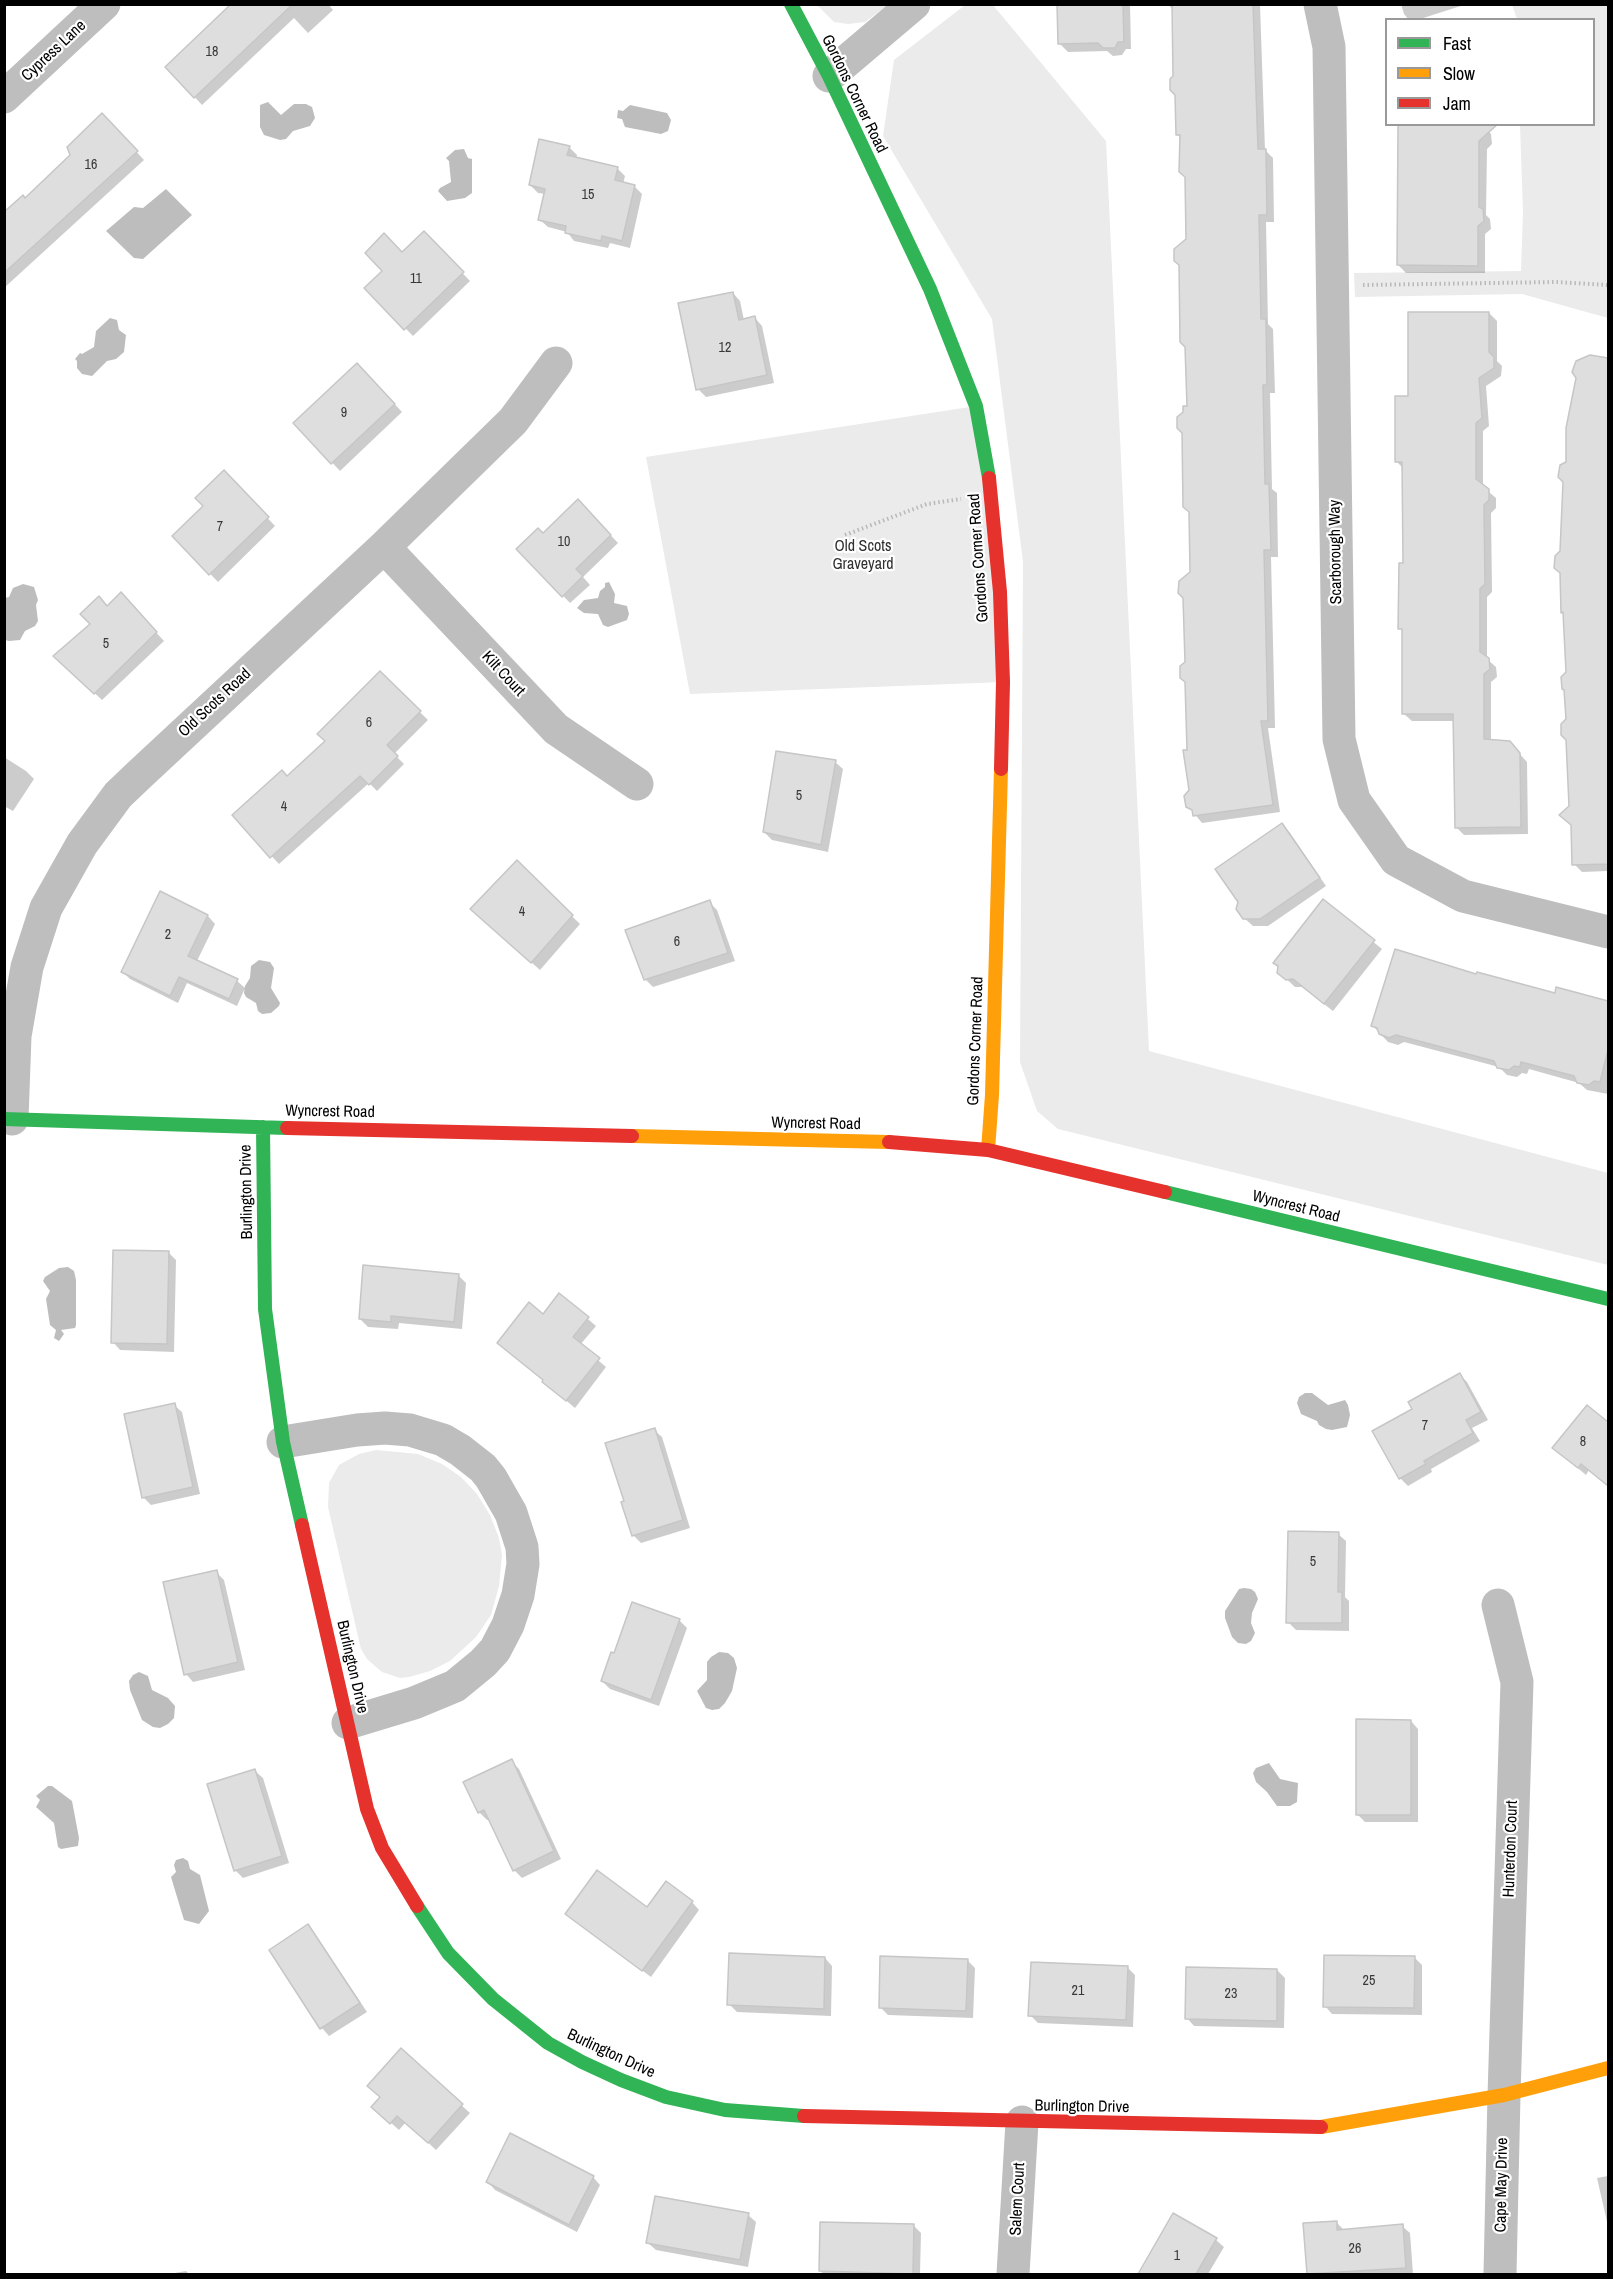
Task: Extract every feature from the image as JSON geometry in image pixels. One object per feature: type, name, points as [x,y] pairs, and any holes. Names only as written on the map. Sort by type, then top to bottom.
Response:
[{"type":"street","name":"Cypress Lane","points":[[4,97],[104,4]]},
{"type":"street","name":"Gordons Corner Road","points":[[791,4],[829,76],[930,289],[976,406],[992,494],[1000,592],[1003,682],[992,1095],[988,1150]]},
{"type":"street","points":[[829,76],[914,4]]},
{"type":"street","name":"Scarborough Way","points":[[1320,4],[1329,47],[1339,738],[1354,800],[1396,860],[1463,896],[1608,932]]},
{"type":"street","name":"Old Scots Road","points":[[8,1119],[15,1036],[27,967],[46,908],[82,844],[118,795],[384,547],[513,421],[556,363]]},
{"type":"street","name":"Kilt Court","points":[[384,547],[556,729],[637,784]]},
{"type":"street","name":"Wyncrest Road","points":[[8,1119],[917,1143],[988,1150],[1608,1299]]},
{"type":"street","name":"Burlington Drive","points":[[263,1127],[266,1309],[283,1442],[367,1809],[382,1848],[397,1876],[458,1966],[502,2007],[548,2043],[582,2062],[666,2097],[725,2110],[773,2115],[1022,2122],[1326,2127],[1504,2095],[1608,2068]]},
{"type":"street","points":[[283,1442],[357,1430],[385,1428],[410,1430],[443,1440],[483,1468],[491,1478],[511,1513],[522,1547],[523,1564],[518,1595],[508,1625],[495,1650],[483,1664],[455,1686],[414,1703],[348,1723]]},
{"type":"street","name":"Hunterdon Court","points":[[1498,1605],[1517,1682],[1504,2095]]},
{"type":"street","name":"Cape May Drive","points":[[1500,2274],[1504,2095]]},
{"type":"street","name":"Salem Court","points":[[1013,2274],[1022,2122]]},
{"type":"path","points":[[1333,285],[1556,282],[1608,285]]},
{"type":"path","points":[[844,535],[927,504],[957,499]]},
{"type":"green space","points":[[817,5],[888,5],[865,22],[848,24],[834,22]]},
{"type":"green space","points":[[965,5],[993,5],[1106,141],[1149,1051],[1608,1173],[1608,1265],[1058,1129],[1037,1111],[1020,1062],[1023,562],[992,319],[883,136],[894,60]]},
{"type":"green space","points":[[1512,5],[1608,5],[1608,318],[1522,294],[1355,297],[1354,273],[1521,271],[1523,212],[1520,126],[1595,126],[1595,18],[1517,18]]},
{"type":"green space","name":"Old Scots Graveyard","points":[[976,406],[1003,682],[690,694],[646,457]]},
{"type":"green space","points":[[376,1450],[418,1454],[442,1464],[461,1477],[477,1494],[490,1515],[499,1538],[502,1555],[499,1586],[491,1615],[476,1637],[450,1661],[430,1671],[409,1677],[400,1678],[382,1672],[367,1659],[361,1649],[328,1507],[329,1483],[339,1465],[359,1454]]},
{"type":"shaded area","points":[[268,102],[281,115],[294,104],[306,104],[312,107],[315,118],[310,126],[293,131],[286,139],[280,140],[264,135],[260,127],[260,105]]},
{"type":"shaded area","points":[[630,105],[667,113],[671,120],[668,131],[661,134],[625,127],[622,119],[617,118],[618,110],[623,111]]},
{"type":"shaded area","points":[[464,149],[468,158],[472,159],[472,193],[465,198],[447,201],[438,191],[451,182],[449,161],[446,158],[455,150]]},
{"type":"shaded area","points":[[166,189],[192,215],[143,259],[134,258],[106,231],[134,207],[143,208]]},
{"type":"shaded area","points":[[110,318],[117,320],[119,330],[126,335],[124,352],[116,359],[107,361],[92,376],[82,374],[77,368],[75,359],[80,353],[94,347],[96,331]]},
{"type":"shaded area","points":[[609,582],[615,594],[614,603],[627,606],[629,614],[627,620],[608,627],[603,625],[598,614],[584,613],[577,608],[584,600],[598,598],[605,583]]},
{"type":"shaded area","points":[[23,584],[34,587],[38,600],[36,605],[38,621],[35,626],[25,631],[20,640],[5,640],[5,598],[9,597],[13,588]]},
{"type":"shaded area","points":[[259,960],[270,962],[274,968],[271,988],[280,1003],[271,1013],[262,1014],[258,1011],[256,1003],[244,993],[250,978],[251,966]]},
{"type":"shaded area","points":[[68,1267],[74,1271],[76,1280],[76,1325],[75,1328],[61,1330],[64,1334],[59,1341],[54,1338],[56,1330],[50,1325],[46,1299],[50,1291],[43,1281],[45,1277],[59,1268]]},
{"type":"shaded area","points":[[1305,1393],[1312,1393],[1328,1405],[1345,1400],[1350,1415],[1347,1427],[1326,1429],[1317,1421],[1301,1414],[1297,1403],[1299,1397]]},
{"type":"shaded area","points":[[1244,1588],[1255,1592],[1258,1599],[1252,1613],[1251,1623],[1255,1633],[1251,1641],[1246,1644],[1238,1643],[1232,1637],[1225,1618],[1225,1611],[1239,1589]]},
{"type":"shaded area","points":[[719,1652],[728,1653],[734,1658],[737,1668],[732,1691],[725,1703],[719,1709],[712,1710],[706,1708],[697,1691],[707,1680],[707,1662]]},
{"type":"shaded area","points":[[139,1672],[148,1676],[152,1690],[168,1698],[175,1706],[174,1718],[160,1728],[153,1727],[142,1720],[130,1690],[129,1681]]},
{"type":"shaded area","points":[[1269,1763],[1280,1779],[1298,1783],[1297,1802],[1290,1806],[1277,1806],[1256,1782],[1253,1773],[1256,1768]]},
{"type":"shaded area","points":[[48,1786],[52,1786],[72,1801],[79,1838],[78,1846],[61,1849],[58,1847],[54,1823],[36,1807],[40,1800],[36,1796]]},
{"type":"shaded area","points":[[183,1858],[188,1861],[190,1869],[200,1875],[209,1911],[199,1924],[184,1920],[171,1877],[176,1872],[174,1865],[176,1860]]},
{"type":"building","points":[[231,4],[293,4],[194,98],[165,67]]},
{"type":"building","points":[[1057,4],[1123,4],[1124,42],[1118,42],[1115,48],[1103,48],[1098,43],[1058,44]]},
{"type":"building","points":[[1172,4],[1253,4],[1258,149],[1266,149],[1267,215],[1259,215],[1261,319],[1266,319],[1267,385],[1263,385],[1265,484],[1269,484],[1271,550],[1264,550],[1268,721],[1261,721],[1273,805],[1193,816],[1192,810],[1186,807],[1184,796],[1189,790],[1183,750],[1187,750],[1185,682],[1180,678],[1180,666],[1185,662],[1183,598],[1178,593],[1179,581],[1190,572],[1189,512],[1183,507],[1182,433],[1177,428],[1177,417],[1183,412],[1183,406],[1187,406],[1185,347],[1180,342],[1179,265],[1174,261],[1174,249],[1186,239],[1185,177],[1179,172],[1180,135],[1176,135],[1175,95],[1170,90],[1170,79],[1173,76]]},
{"type":"building","points":[[102,113],[138,151],[4,273],[4,212],[23,195],[25,198],[70,155],[67,147]]},
{"type":"building","points":[[1398,126],[1496,126],[1479,141],[1479,207],[1483,209],[1484,221],[1478,226],[1478,266],[1397,265]]},
{"type":"building","points":[[539,139],[570,146],[567,155],[618,167],[615,180],[635,185],[622,241],[602,236],[601,241],[565,233],[566,226],[538,220],[545,189],[529,185]]},
{"type":"building","points":[[424,231],[464,272],[404,330],[364,288],[382,271],[365,253],[384,233],[402,252]]},
{"type":"building","points":[[733,292],[739,320],[755,316],[767,375],[696,390],[678,303]]},
{"type":"building","points":[[1408,312],[1489,312],[1489,352],[1494,357],[1494,368],[1479,378],[1482,418],[1476,423],[1476,479],[1489,489],[1489,500],[1484,505],[1485,584],[1480,589],[1480,652],[1489,658],[1490,669],[1484,674],[1484,739],[1510,741],[1520,753],[1521,827],[1455,828],[1453,714],[1402,714],[1402,629],[1398,629],[1399,563],[1403,563],[1402,462],[1395,462],[1395,396],[1408,396]]},
{"type":"building","points":[[1590,355],[1608,358],[1608,864],[1572,865],[1571,825],[1559,815],[1569,806],[1566,740],[1561,735],[1561,724],[1566,719],[1561,677],[1566,672],[1563,612],[1561,613],[1560,573],[1554,568],[1555,556],[1560,551],[1563,482],[1558,477],[1560,465],[1566,462],[1566,428],[1576,378],[1572,372],[1576,361]]},
{"type":"building","points":[[357,363],[395,404],[331,464],[293,423]]},
{"type":"building","points":[[224,470],[269,517],[209,575],[172,536],[203,506],[195,498]]},
{"type":"building","points":[[578,499],[611,535],[576,569],[583,576],[562,597],[516,549],[538,528],[543,533]]},
{"type":"building","points":[[121,592],[157,632],[94,694],[53,656],[90,624],[80,614],[99,596],[107,606]]},
{"type":"building","points":[[380,671],[421,711],[387,745],[398,756],[369,785],[360,776],[270,858],[232,815],[282,770],[287,776],[325,741],[317,734]]},
{"type":"building","points":[[776,751],[836,760],[821,845],[763,832]]},
{"type":"building","points":[[1282,823],[1320,878],[1260,919],[1243,919],[1236,909],[1238,902],[1215,869]]},
{"type":"building","points":[[517,860],[573,915],[531,963],[470,909]]},
{"type":"building","points":[[160,891],[208,915],[188,956],[238,979],[229,999],[179,977],[170,996],[121,972]]},
{"type":"building","points":[[1323,899],[1375,940],[1324,1004],[1293,979],[1286,980],[1277,973],[1278,966],[1273,963]]},
{"type":"building","points":[[710,900],[728,953],[644,980],[625,930]]},
{"type":"building","points":[[1395,949],[1476,974],[1477,972],[1555,993],[1556,987],[1608,1001],[1608,1050],[1600,1082],[1594,1081],[1589,1085],[1577,1083],[1574,1076],[1521,1062],[1520,1067],[1514,1066],[1509,1070],[1497,1068],[1494,1061],[1396,1035],[1389,1038],[1379,1034],[1377,1028],[1371,1026]]},
{"type":"building","points":[[113,1250],[169,1251],[167,1344],[111,1343]]},
{"type":"building","points":[[363,1265],[459,1274],[454,1322],[391,1316],[391,1322],[359,1319]]},
{"type":"building","points":[[559,1293],[589,1317],[573,1337],[600,1358],[566,1401],[497,1343],[529,1302],[543,1314]]},
{"type":"building","points":[[1460,1373],[1481,1412],[1466,1420],[1473,1433],[1424,1461],[1426,1464],[1399,1479],[1372,1431],[1412,1409],[1408,1402]]},
{"type":"building","points":[[175,1403],[193,1487],[142,1498],[124,1414]]},
{"type":"building","points":[[1587,1405],[1608,1422],[1608,1486],[1581,1464],[1578,1468],[1552,1448]]},
{"type":"building","points":[[655,1428],[683,1520],[632,1536],[621,1502],[624,1501],[605,1443]]},
{"type":"building","points":[[1288,1531],[1339,1532],[1338,1592],[1342,1592],[1342,1623],[1286,1623]]},
{"type":"building","points":[[217,1570],[238,1662],[184,1675],[163,1582]]},
{"type":"building","points":[[632,1602],[680,1619],[651,1700],[601,1681],[611,1652],[614,1653]]},
{"type":"building","points":[[1356,1719],[1411,1720],[1411,1815],[1356,1815]]},
{"type":"building","points":[[512,1759],[554,1851],[513,1871],[484,1810],[478,1813],[463,1782]]},
{"type":"building","points":[[255,1769],[282,1856],[234,1871],[207,1784]]},
{"type":"building","points":[[597,1870],[647,1907],[666,1881],[693,1901],[642,1971],[565,1914]]},
{"type":"building","points":[[308,1924],[360,2003],[320,2029],[269,1950]]},
{"type":"building","points":[[729,1953],[825,1957],[824,2009],[727,2005]]},
{"type":"building","points":[[1324,1955],[1415,1956],[1414,2008],[1323,2007]]},
{"type":"building","points":[[880,1956],[968,1959],[966,2011],[879,2008]]},
{"type":"building","points":[[1031,1962],[1128,1966],[1126,2020],[1028,2016]]},
{"type":"building","points":[[1186,1967],[1277,1969],[1277,2021],[1185,2019]]},
{"type":"building","points":[[401,2048],[463,2104],[428,2143],[397,2116],[390,2124],[371,2107],[380,2097],[367,2086]]},
{"type":"building","points":[[510,2133],[594,2176],[569,2225],[486,2182]]},
{"type":"building","points":[[655,2196],[749,2213],[740,2260],[646,2243]]},
{"type":"building","points":[[1173,2213],[1217,2238],[1196,2274],[1138,2274]]},
{"type":"building","points":[[1337,2221],[1337,2230],[1403,2224],[1406,2268],[1307,2274],[1303,2223]]},
{"type":"building","points":[[820,2222],[914,2224],[913,2274],[819,2271]]},
{"type":"traffic: fast","points":[[791,4],[829,76],[930,289],[976,406],[989,478]]},
{"type":"traffic: fast","points":[[4,1119],[287,1128]]},
{"type":"traffic: fast","points":[[263,1127],[265,1309],[283,1442],[302,1525]]},
{"type":"traffic: fast","points":[[1165,1192],[1608,1299]]},
{"type":"traffic: fast","points":[[417,1906],[448,1953],[493,1999],[548,2043],[582,2062],[666,2097],[725,2110],[804,2116]]},
{"type":"traffic: slow","points":[[988,1150],[992,1095],[1001,769]]},
{"type":"traffic: slow","points":[[632,1136],[889,1142]]},
{"type":"traffic: slow","points":[[1321,2127],[1504,2095],[1608,2068]]},
{"type":"traffic: jam","points":[[989,478],[1000,592],[1003,682],[1001,769]]},
{"type":"traffic: jam","points":[[287,1128],[632,1136]]},
{"type":"traffic: jam","points":[[889,1142],[988,1150],[1165,1192]]},
{"type":"traffic: jam","points":[[302,1525],[367,1809],[382,1848],[417,1906]]},
{"type":"traffic: jam","points":[[804,2116],[1321,2127]]}]
